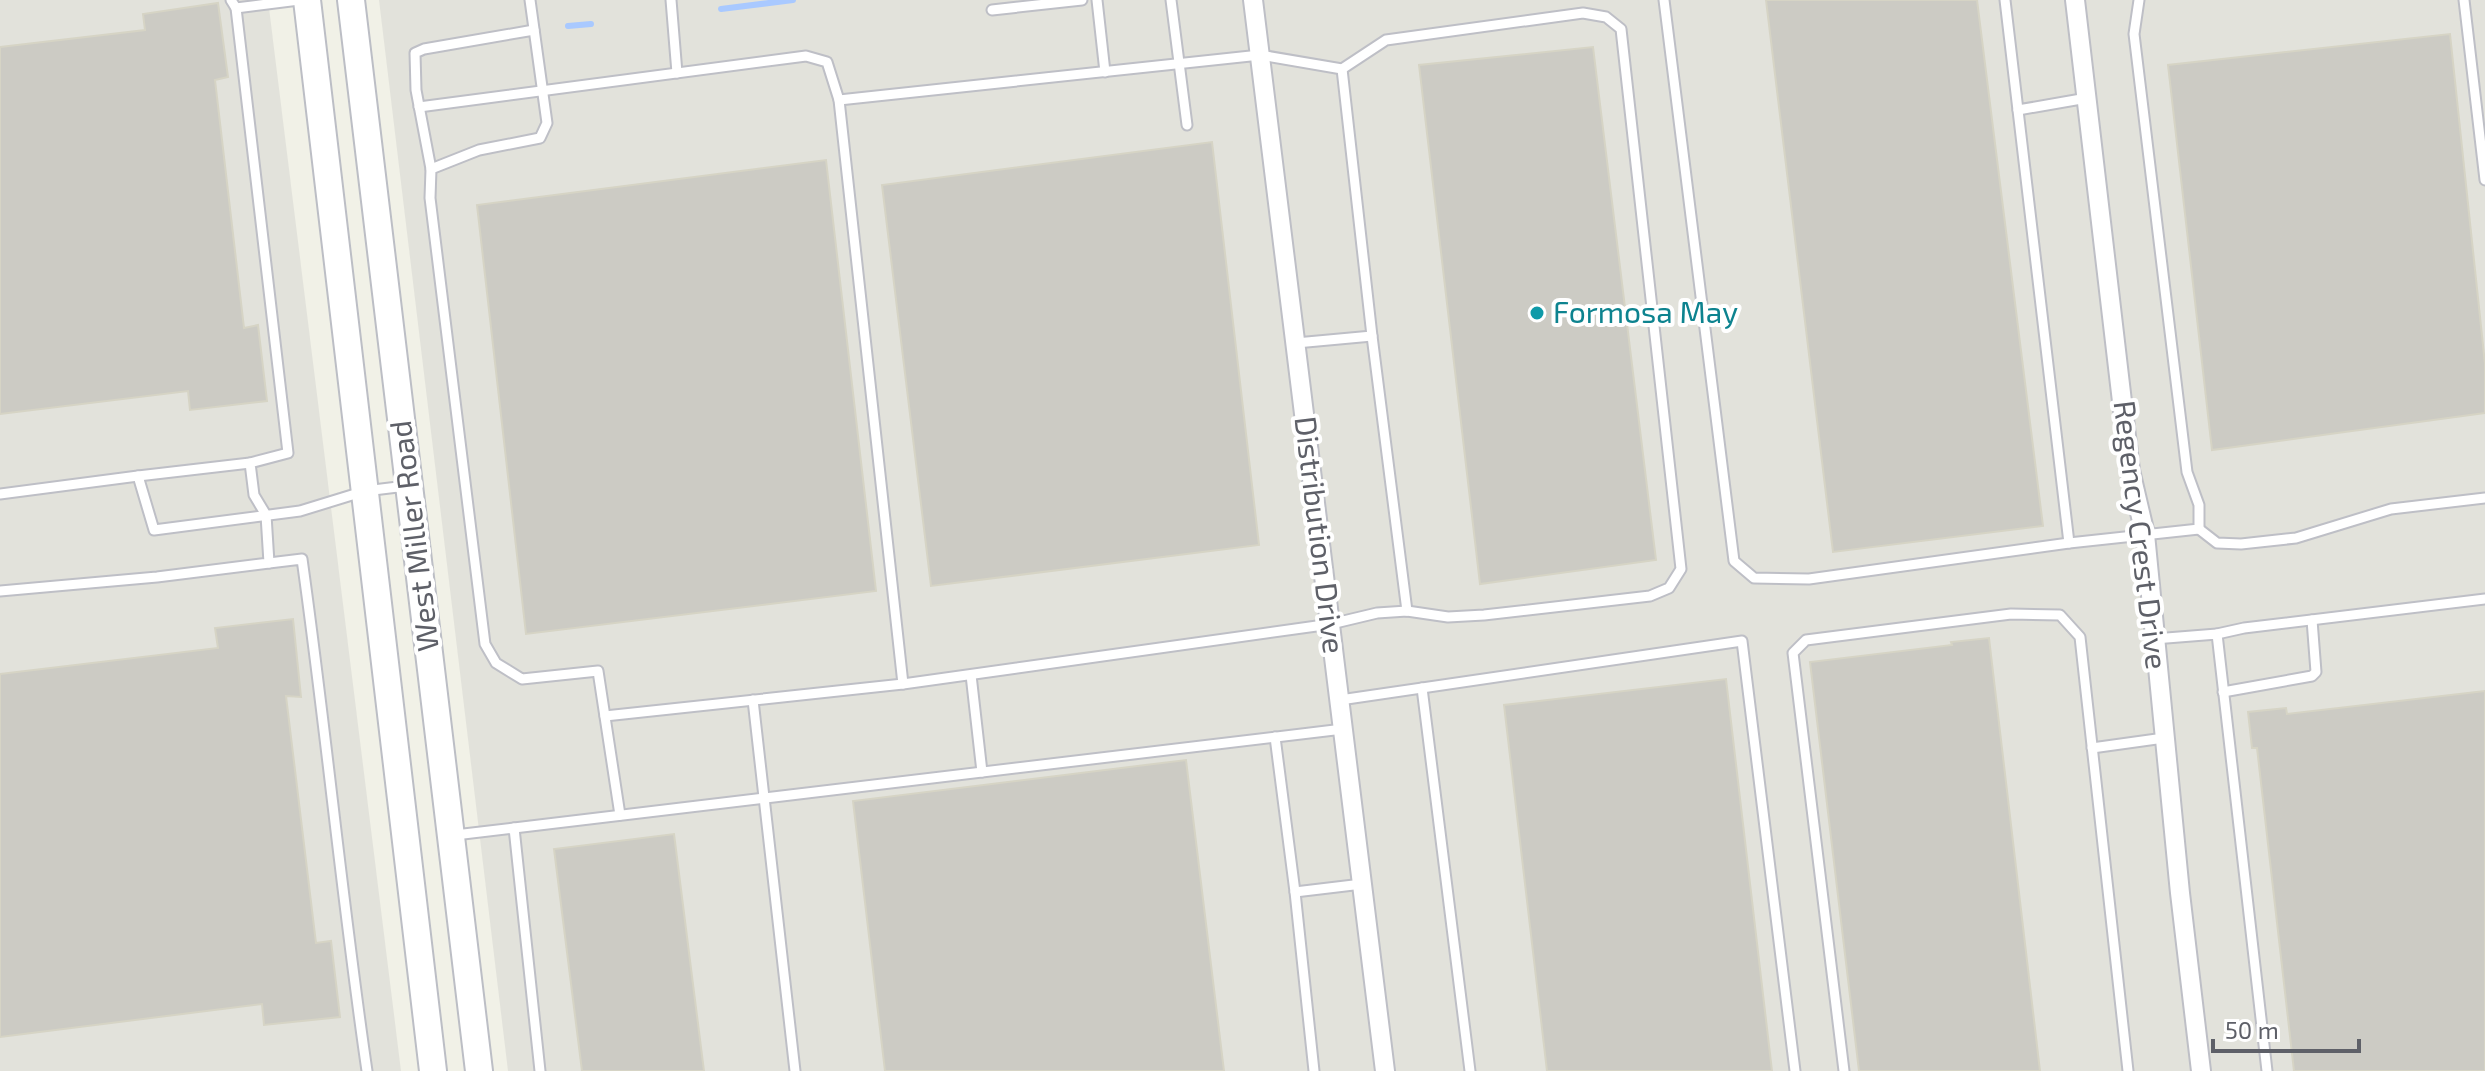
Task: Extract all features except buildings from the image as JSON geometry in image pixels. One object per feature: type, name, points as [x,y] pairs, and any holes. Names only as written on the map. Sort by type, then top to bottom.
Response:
[{"type":"main road","name":"West Miller Road","points":[[307,0],[433,1071]]},
{"type":"main road","name":"West Miller Road","points":[[351,0],[479,1071]]},
{"type":"main road","points":[[406,841],[450,836]]},
{"type":"street","name":"Distribution Drive","points":[[1255,0],[1385,1071]]},
{"type":"street","name":"Regency Crest Drive","points":[[2075,0],[2130,470],[2145,534],[2201,1071]]},
{"type":"lane","points":[[0,494],[250,463],[288,453],[234,4],[299,0]]},
{"type":"lane","points":[[431,169],[479,150],[540,138],[547,123],[530,0]]},
{"type":"lane","points":[[671,0],[677,73]]},
{"type":"lane","points":[[992,10],[1082,0]]},
{"type":"lane","points":[[1097,0],[1105,72]]},
{"type":"lane","points":[[1171,0],[1187,125]]},
{"type":"lane","points":[[1664,0],[1734,561],[1754,578],[1809,579],[2069,543],[2199,529],[2217,543],[2269,541],[2296,538],[2391,509],[2485,498]]},
{"type":"lane","points":[[2005,0],[2069,543]]},
{"type":"lane","points":[[2139,0],[2134,34],[2187,472],[2199,505],[2199,529]]},
{"type":"lane","points":[[2464,0],[2485,180]]},
{"type":"lane","points":[[605,716],[971,675],[1331,624],[1377,613],[1407,611],[1448,617],[1472,616],[1650,596],[1669,588],[1681,569],[1621,29],[1606,17],[1583,13],[1386,40],[1342,69],[1260,55],[839,100]]},
{"type":"lane","points":[[534,30],[424,49],[415,53],[415,76],[431,169],[430,198],[485,644],[496,663],[522,679],[598,671],[620,815]]},
{"type":"lane","points":[[419,107],[806,56],[827,62],[839,100],[903,684]]},
{"type":"lane","points":[[1342,69],[1407,611]]},
{"type":"lane","points":[[2018,110],[2087,98]]},
{"type":"lane","points":[[1296,343],[1372,336]]},
{"type":"lane","points":[[250,463],[254,495],[266,515],[269,563]]},
{"type":"lane","points":[[138,476],[154,530],[300,511],[365,491],[409,486]]},
{"type":"lane","points":[[0,591],[157,577],[302,559],[367,1071]]},
{"type":"lane","points":[[2154,639],[2217,634],[2244,628],[2485,599]]},
{"type":"lane","points":[[1844,1071],[1793,653],[1806,640],[2011,614],[2060,615],[2080,637],[2128,1071]]},
{"type":"lane","points":[[2223,692],[2312,676],[2316,672],[2312,620]]},
{"type":"lane","points":[[2217,634],[2267,1071]]},
{"type":"lane","points":[[1340,700],[1742,641],[1795,1071]]},
{"type":"lane","points":[[971,675],[982,772]]},
{"type":"lane","points":[[1422,688],[1470,1071]]},
{"type":"lane","points":[[753,700],[795,1071]]},
{"type":"lane","points":[[450,836],[1343,729]]},
{"type":"lane","points":[[1275,737],[1314,1071]]},
{"type":"lane","points":[[2092,748],[2164,738]]},
{"type":"lane","points":[[514,828],[540,1071]]},
{"type":"lane","points":[[1295,892],[1362,884]]},
{"type":"shaded area","points":[[0,0],[268,0],[401,1071],[0,1071]]},
{"type":"shaded area","points":[[379,0],[2485,0],[2485,1071],[508,1071]]},
{"type":"waterway","points":[[721,9],[793,0]]},
{"type":"waterway","points":[[568,26],[591,24]]},
{"type":"place","name":"Formosa May","points":[[1537,313]]}]
